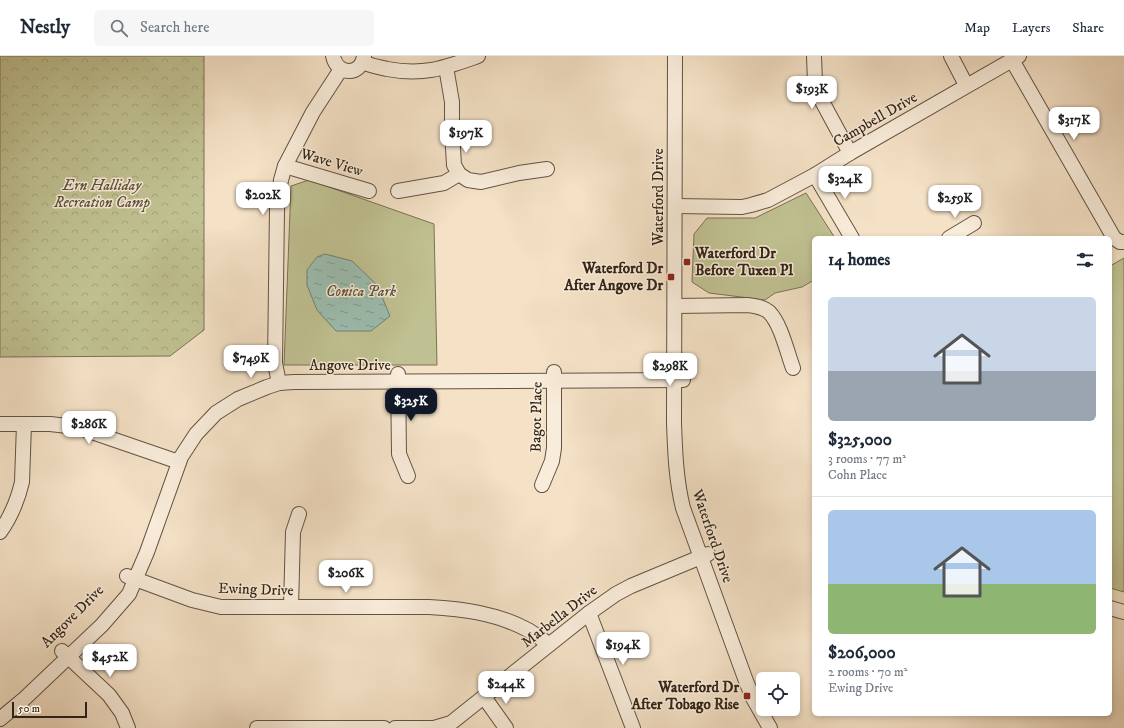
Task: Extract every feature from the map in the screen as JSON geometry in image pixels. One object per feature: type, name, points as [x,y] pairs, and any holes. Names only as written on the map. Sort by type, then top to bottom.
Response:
[{"type":"street","points":[[332,56],[336,66],[341,69],[350,71],[355,70],[363,59],[369,65],[404,72],[415,72],[446,67],[478,56]]},
{"type":"street","name":"Waterford Drive","points":[[675,56],[679,206],[679,376],[675,452],[680,495],[693,538],[705,555],[756,681]]},
{"type":"street","name":"Waterford Drive","points":[[679,206],[683,56]]},
{"type":"street","points":[[814,56],[814,82],[850,153]]},
{"type":"street","points":[[951,56],[966,85]]},
{"type":"street","points":[[1016,58],[1114,238],[1120,242],[1124,242]]},
{"type":"street","name":"Campbell Drive","points":[[679,206],[742,207],[751,206],[768,200],[815,175],[966,85],[1016,58]]},
{"type":"street","points":[[446,67],[452,102],[454,165],[459,174],[468,180],[481,182],[519,173],[547,169]]},
{"type":"street","points":[[278,380],[275,363],[276,209],[281,180],[285,166],[313,112],[341,69]]},
{"type":"street","name":"Wave View","points":[[285,166],[369,191]]},
{"type":"street","points":[[398,191],[444,183],[459,174]]},
{"type":"street","points":[[815,175],[851,236]]},
{"type":"street","points":[[952,236],[974,223]]},
{"type":"street","points":[[679,306],[748,305],[756,306],[765,310],[777,325],[793,368]]},
{"type":"street","name":"Angove Drive","points":[[0,719],[23,700],[110,606],[131,578],[145,533],[186,434],[199,417],[224,396],[245,386],[308,373],[398,377],[679,376]]},
{"type":"street","points":[[398,377],[399,454],[408,476]]},
{"type":"street","name":"Bagot Place","points":[[542,485],[552,461],[554,448],[554,377]]},
{"type":"street","points":[[0,424],[61,425],[77,427],[174,461]]},
{"type":"street","points":[[0,532],[8,519],[20,491],[22,482],[24,424]]},
{"type":"street","points":[[291,607],[293,532],[299,514]]},
{"type":"street","name":"Waterford Drive","points":[[705,555],[753,698],[770,728]]},
{"type":"street","name":"Marbella Drive","points":[[394,728],[434,728],[443,726],[458,718],[549,644],[616,594],[631,586],[705,555]]},
{"type":"street","name":"Ewing Drive","points":[[131,578],[192,600],[221,607],[429,607],[464,610],[488,614],[510,621],[527,629],[549,644]]},
{"type":"street","points":[[1112,609],[1124,612]]},
{"type":"street","points":[[589,613],[633,728]]},
{"type":"street","points":[[65,654],[112,699],[122,713],[128,728]]},
{"type":"street","name":"Angove Drive","points":[[0,708],[65,654]]},
{"type":"street","points":[[484,697],[506,728]]},
{"type":"street","points":[[773,716],[780,728]]},
{"type":"street","points":[[257,728],[384,728]]},
{"type":"green space","name":"Ern Halliday Recreation Camp","points":[[0,56],[204,56],[204,330],[170,356],[0,357]]},
{"type":"green space","name":"Conica Park","points":[[309,180],[434,224],[437,365],[284,365],[291,186]]},
{"type":"green space","points":[[806,193],[834,236],[812,236],[812,281],[802,287],[775,293],[765,300],[709,293],[692,282],[694,234],[707,218],[755,218]]},
{"type":"green space","points":[[1124,258],[1124,592],[1112,589],[1112,265]]},
{"type":"water","points":[[325,254],[352,261],[377,285],[390,316],[371,331],[336,331],[317,310],[307,285],[307,270],[317,257]]},
{"type":"place","name":"Waterford Dr Before Tuxen Pl","points":[[687,262]]},
{"type":"place","name":"Waterford Dr After Angove Dr","points":[[671,277]]},
{"type":"place","name":"Waterford Dr After Tobago Rise","points":[[747,696]]}]
